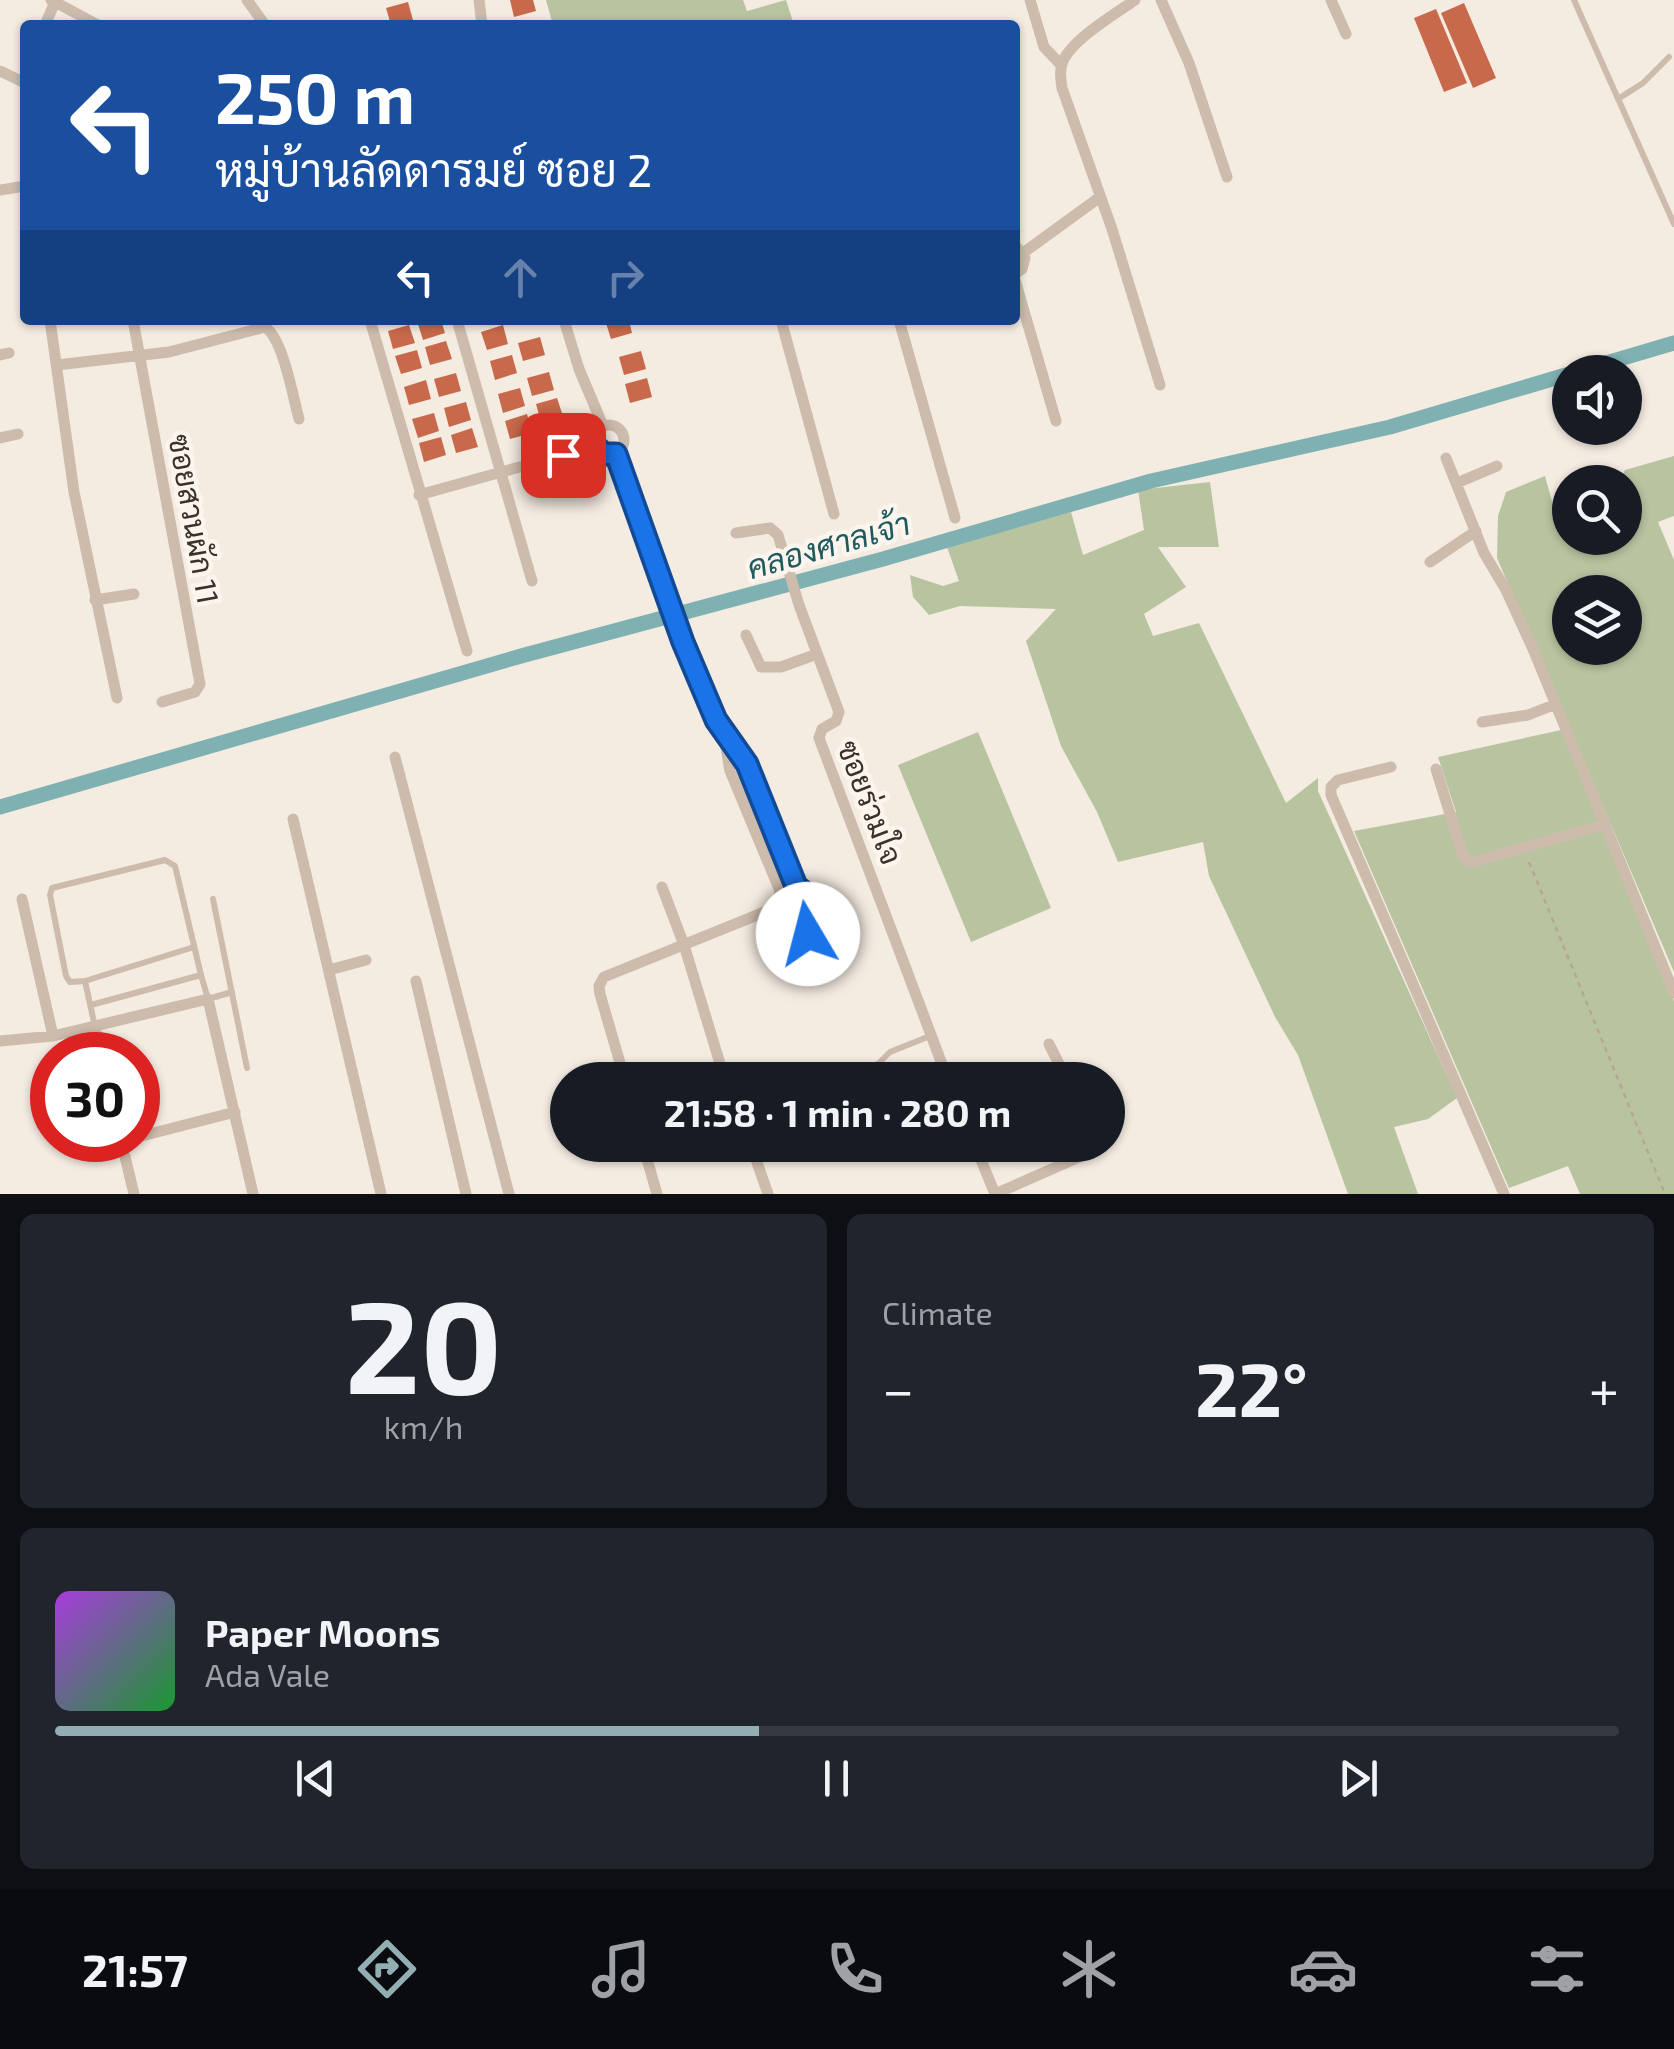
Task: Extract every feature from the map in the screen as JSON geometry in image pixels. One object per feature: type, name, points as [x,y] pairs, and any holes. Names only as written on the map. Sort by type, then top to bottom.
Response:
[{"type":"street","points":[[1030,0],[1044,48],[1061,65]]},
{"type":"street","points":[[1135,0],[1080,41],[1061,65],[1062,88],[1160,385]]},
{"type":"street","points":[[1161,0],[1189,63],[1227,177]]},
{"type":"street","points":[[1331,0],[1346,34]]},
{"type":"street","points":[[53,1],[89,20]]},
{"type":"street","points":[[1020,248],[1100,197]]},
{"type":"street","points":[[1020,295],[1056,421]]},
{"type":"street","points":[[51,325],[74,492],[117,698]]},
{"type":"street","name":"ซอยสวนผัก 11","points":[[134,325],[200,684],[195,692],[162,702]]},
{"type":"street","points":[[371,325],[467,650]]},
{"type":"street","points":[[458,325],[532,580]]},
{"type":"street","points":[[566,325],[579,369],[604,426]]},
{"type":"street","points":[[783,325],[834,514]]},
{"type":"street","points":[[900,325],[955,518]]},
{"type":"street","points":[[57,365],[140,357],[270,328],[300,419]]},
{"type":"street","points":[[604,426],[616,426],[624,436],[622,449],[616,454],[604,454],[595,446],[595,433],[604,426]]},
{"type":"street","points":[[0,438],[18,434]]},
{"type":"street","points":[[419,495],[595,446]]},
{"type":"street","points":[[616,454],[683,642],[724,736],[730,771],[780,891],[776,907]]},
{"type":"street","points":[[1446,458],[1489,563],[1506,590],[1556,704],[1674,993]]},
{"type":"street","points":[[1457,484],[1497,466]]},
{"type":"street","name":"ซอยร่วมใจ","points":[[736,533],[774,529],[839,712],[836,721],[822,729],[819,738],[941,1062]]},
{"type":"street","points":[[1430,562],[1476,531]]},
{"type":"street","points":[[95,600],[134,594]]},
{"type":"street","points":[[746,635],[761,667],[781,666],[817,654]]},
{"type":"street","points":[[1482,722],[1528,715],[1556,704]]},
{"type":"street","points":[[724,736],[747,764],[796,886],[807,899],[800,915],[816,953]]},
{"type":"street","points":[[395,757],[508,1194]]},
{"type":"street","points":[[1391,767],[1338,780],[1331,787],[1332,795],[1504,1194]]},
{"type":"street","points":[[1436,768],[1467,861],[1524,849],[1606,824]]},
{"type":"street","points":[[292,819],[381,1194]]},
{"type":"street","points":[[780,891],[796,886]]},
{"type":"street","points":[[662,887],[720,1062]]},
{"type":"street","points":[[22,899],[52,1032]]},
{"type":"street","points":[[776,907],[789,918],[800,915]]},
{"type":"street","points":[[620,1062],[600,994],[602,980],[609,972],[776,907]]},
{"type":"street","points":[[329,970],[366,960]]},
{"type":"street","points":[[416,981],[466,1194]]},
{"type":"street","points":[[72,1032],[208,998],[253,1194]]},
{"type":"street","points":[[95,1027],[96,1032]]},
{"type":"street","points":[[0,1041],[30,1038]]},
{"type":"street","points":[[1048,1044],[1058,1062]]},
{"type":"street","points":[[160,1131],[235,1112]]},
{"type":"street","points":[[127,1162],[134,1194]]},
{"type":"street","points":[[648,1162],[657,1194]]},
{"type":"street","points":[[757,1162],[768,1194]]},
{"type":"street","points":[[982,1162],[995,1194],[1071,1162]]},
{"type":"lane","points":[[1574,0],[1674,224]]},
{"type":"lane","points":[[1618,99],[1643,84],[1668,57]]},
{"type":"lane","points":[[194,948],[70,982],[50,896],[52,888],[165,860],[171,862],[208,998],[232,992]]},
{"type":"lane","points":[[213,900],[247,1068]]},
{"type":"lane","points":[[91,1005],[202,976]]},
{"type":"lane","points":[[84,981],[95,1027]]},
{"type":"lane","points":[[880,1062],[890,1052],[930,1036]]},
{"type":"path","points":[[1524,849],[1665,1194]]},
{"type":"green space","points":[[546,0],[743,0],[747,11],[786,0],[792,20],[552,20]]},
{"type":"green space","points":[[1674,456],[1674,516],[1658,522],[1674,560],[1674,972],[1497,558],[1498,516],[1506,492],[1545,476],[1552,501],[1552,555],[1642,555],[1642,465]]},
{"type":"green space","points":[[1210,482],[1219,547],[1158,547],[1186,587],[1144,614],[1153,636],[1199,623],[1286,803],[1318,778],[1318,791],[1457,1098],[1428,1119],[1394,1127],[1418,1194],[1348,1194],[1298,1055],[1275,1017],[1209,876],[1203,842],[1118,862],[1097,812],[1061,746],[1026,641],[1056,609],[960,606],[929,615],[913,597],[910,575],[943,586],[959,581],[947,547],[1071,512],[1083,555],[1144,530],[1138,490]]},
{"type":"green space","points":[[1561,730],[1674,1001],[1674,1194],[1580,1194],[1568,1166],[1509,1188],[1354,831],[1456,812],[1438,757]]},
{"type":"green space","points":[[978,732],[1051,908],[971,942],[898,765]]},
{"type":"building","points":[[510,0],[533,0],[536,11],[514,17]]},
{"type":"building","points":[[408,2],[413,20],[390,20],[386,8]]},
{"type":"building","points":[[1464,3],[1496,78],[1473,88],[1441,13]]},
{"type":"building","points":[[1436,9],[1467,83],[1444,92],[1414,18]]},
{"type":"building","points":[[409,325],[415,343],[393,349],[388,331]]},
{"type":"building","points":[[418,325],[443,325],[445,333],[423,340]]},
{"type":"building","points":[[503,325],[508,344],[487,350],[481,332]]},
{"type":"building","points":[[607,325],[630,325],[632,333],[611,339]]},
{"type":"building","points":[[540,337],[545,355],[523,361],[518,343]]},
{"type":"building","points":[[446,341],[452,359],[430,365],[425,347]]},
{"type":"building","points":[[417,350],[422,368],[401,374],[395,356]]},
{"type":"building","points":[[641,351],[646,369],[624,375],[619,357]]},
{"type":"building","points":[[512,355],[517,373],[495,380],[490,361]]},
{"type":"building","points":[[549,372],[554,390],[532,396],[527,378]]},
{"type":"building","points":[[456,373],[461,391],[439,397],[434,379]]},
{"type":"building","points":[[647,378],[652,397],[630,403],[625,384]]},
{"type":"building","points":[[426,380],[431,399],[409,405],[404,387]]},
{"type":"building","points":[[520,388],[525,406],[503,413],[498,394]]},
{"type":"building","points":[[557,398],[563,416],[541,422],[536,404]]},
{"type":"building","points":[[466,402],[471,420],[449,427],[444,408]]},
{"type":"building","points":[[434,413],[439,431],[418,438],[412,419]]},
{"type":"building","points":[[527,414],[532,433],[510,439],[505,421]]},
{"type":"building","points":[[472,428],[478,447],[456,453],[451,435]]},
{"type":"building","points":[[441,437],[446,455],[424,462],[419,443]]},
{"type":"waterway","name":"คลองศาลเจ้า","points":[[0,807],[521,656],[883,559],[1151,481],[1390,427],[1674,343]]},
{"type":"route","points":[[563,455],[595,446],[604,454],[616,454],[657,574],[716,720],[747,764],[796,886],[805,893],[807,905],[800,915],[808,934]]}]
